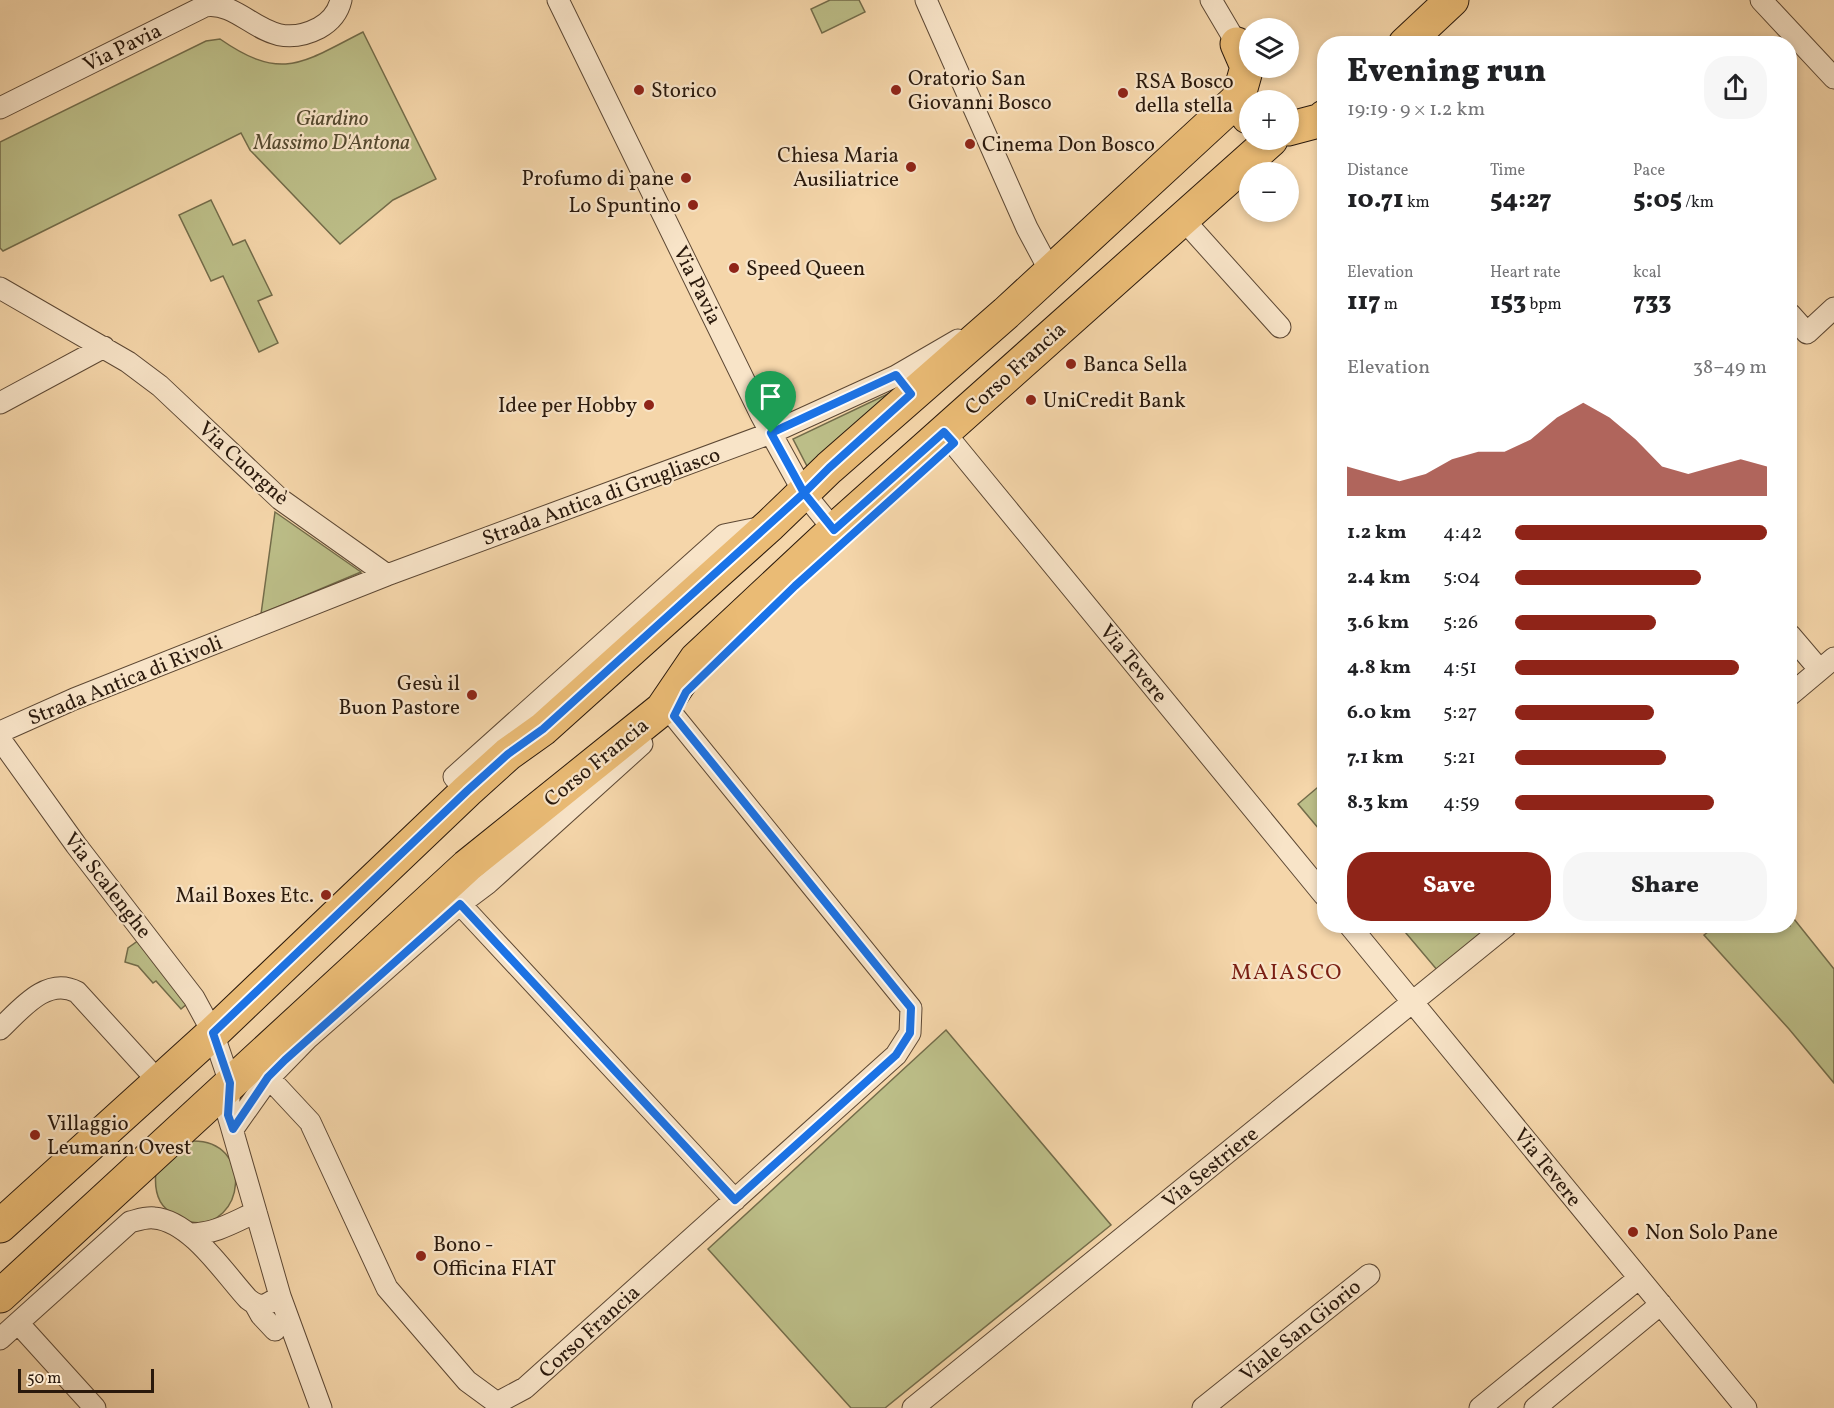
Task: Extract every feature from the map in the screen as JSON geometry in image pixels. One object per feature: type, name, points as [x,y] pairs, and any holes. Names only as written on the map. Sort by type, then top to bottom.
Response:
[{"type":"main road","points":[[1414,36],[1452,0]]},
{"type":"main road","points":[[1236,44],[1247,67],[1245,90]]},
{"type":"main road","points":[[0,1226],[213,1033],[467,791],[508,754],[543,729],[770,525],[829,468],[904,385],[1006,313],[1050,271],[1239,113]]},
{"type":"main road","points":[[1299,126],[1317,122]]},
{"type":"main road","name":"Corso Francia","points":[[0,1296],[467,867],[662,709],[696,659],[834,530],[949,437],[1182,218],[1259,150]]},
{"type":"street","name":"Via Pavia","points":[[558,0],[771,433],[804,493],[834,530]]},
{"type":"street","points":[[926,0],[1027,228],[1050,271]]},
{"type":"street","points":[[1211,0],[1236,44]]},
{"type":"street","points":[[1761,0],[1795,36]]},
{"type":"street","name":"Via Pavia","points":[[0,108],[205,6],[213,5],[224,8],[255,26],[287,36],[306,33],[320,27],[331,20],[346,2]]},
{"type":"street","points":[[1797,38],[1834,78]]},
{"type":"street","points":[[1182,218],[1280,327]]},
{"type":"street","name":"Via Cuorgnè","points":[[0,288],[104,347],[160,386],[280,498],[387,575]]},
{"type":"street","points":[[1797,322],[1807,333],[1834,308]]},
{"type":"street","points":[[0,403],[104,347]]},
{"type":"street","name":"Strada Antica di Grugliasco","points":[[251,628],[387,575],[904,385]]},
{"type":"street","name":"Corso Francia","points":[[233,1129],[268,1077],[307,1039],[460,904],[497,875],[674,716],[686,692],[949,437]]},
{"type":"street","name":"Via Tevere","points":[[949,437],[1317,886]]},
{"type":"street","name":"Strada Antica di Rivoli","points":[[0,732],[84,695],[251,628]]},
{"type":"street","points":[[1797,640],[1827,664],[1797,689]]},
{"type":"street","name":"Corso Francia","points":[[268,1077],[310,1122],[387,1288],[467,1381],[497,1403],[525,1388],[896,1055],[910,1033],[911,1008],[674,716]]},
{"type":"street","name":"Via Scalenghe","points":[[0,739],[76,845],[194,998],[213,1033],[230,1083]]},
{"type":"street","points":[[460,904],[735,1200]]},
{"type":"street","name":"Via Tevere","points":[[1356,933],[1746,1408]]},
{"type":"street","name":"Via Sestriere","points":[[914,1408],[1497,933]]},
{"type":"street","points":[[0,1029],[39,994],[54,987],[67,986],[77,992],[159,1082]]},
{"type":"street","points":[[230,1083],[228,1115],[280,1296],[321,1408]]},
{"type":"street","points":[[190,1234],[216,1231],[256,1212]]},
{"type":"street","points":[[0,1339],[130,1222],[154,1218],[169,1222],[190,1234],[275,1330]]},
{"type":"street","name":"Viale San Giorio","points":[[1203,1408],[1369,1275]]},
{"type":"street","points":[[1483,1407],[1639,1278]]},
{"type":"street","points":[[256,1306],[264,1306],[280,1296]]},
{"type":"street","points":[[1535,1408],[1661,1304]]},
{"type":"street","points":[[18,1323],[95,1408]]},
{"type":"street","points":[[1548,1352],[1570,1379]]},
{"type":"green space","points":[[830,0],[859,0],[865,12],[822,33],[811,9]]},
{"type":"green space","name":"Giardino Massimo D'Antona","points":[[363,32],[436,179],[393,200],[340,244],[250,150],[241,133],[3,251],[0,248],[0,142],[206,41],[220,39],[241,52],[276,64],[307,59]]},
{"type":"green space","points":[[211,200],[233,245],[245,240],[272,295],[258,301],[278,343],[259,352],[223,276],[211,281],[179,215]]},
{"type":"green space","points":[[894,391],[808,468],[793,439]]},
{"type":"green space","points":[[275,512],[361,572],[261,614]]},
{"type":"green space","points":[[1317,788],[1317,827],[1298,804]]},
{"type":"green space","points":[[1797,923],[1834,969],[1834,1083],[1789,1029],[1704,935],[1707,933],[1797,933]]},
{"type":"green space","points":[[1406,933],[1485,933],[1438,971]]},
{"type":"green space","points":[[146,935],[194,998],[181,1009],[156,981],[153,983],[138,966],[125,962],[128,948]]},
{"type":"green space","points":[[946,1030],[1111,1225],[885,1408],[851,1408],[708,1249]]},
{"type":"green space","points":[[190,1141],[211,1144],[226,1154],[234,1168],[235,1184],[232,1200],[223,1213],[209,1221],[191,1222],[168,1211],[160,1202],[156,1190],[156,1171]]},
{"type":"place","name":"Storico","points":[[639,90]]},
{"type":"place","name":"Oratorio San Giovanni Bosco","points":[[896,90]]},
{"type":"place","name":"RSA Bosco della stella","points":[[1123,93]]},
{"type":"place","name":"Cinema Don Bosco","points":[[970,144]]},
{"type":"place","name":"Chiesa Maria Ausiliatrice","points":[[911,167]]},
{"type":"place","name":"Profumo di pane","points":[[686,178]]},
{"type":"place","name":"Lo Spuntino","points":[[693,205]]},
{"type":"place","name":"Speed Queen","points":[[734,268]]},
{"type":"place","name":"Banca Sella","points":[[1071,364]]},
{"type":"place","name":"UniCredit Bank","points":[[1031,400]]},
{"type":"place","name":"Idee per Hobby","points":[[649,405]]},
{"type":"place","name":"Gesù il Buon Pastore","points":[[472,695]]},
{"type":"place","name":"Mail Boxes Etc.","points":[[326,895]]},
{"type":"place","name":"Villaggio Leumann Ovest","points":[[35,1135]]},
{"type":"place","name":"Non Solo Pane","points":[[1633,1232]]},
{"type":"place","name":"Bono - Officina FIAT","points":[[421,1256]]},
{"type":"district","name":"MAIASCO","points":[[1287,971]]},
{"type":"route","points":[[771,433],[804,493],[543,729],[508,754],[467,791],[213,1033],[230,1083],[228,1115],[233,1129],[268,1077],[285,1060],[460,904],[735,1200],[896,1055],[910,1033],[911,1008],[674,716],[686,692],[795,586],[954,443],[944,432],[834,530],[804,493],[911,394],[896,375],[771,433]]}]
